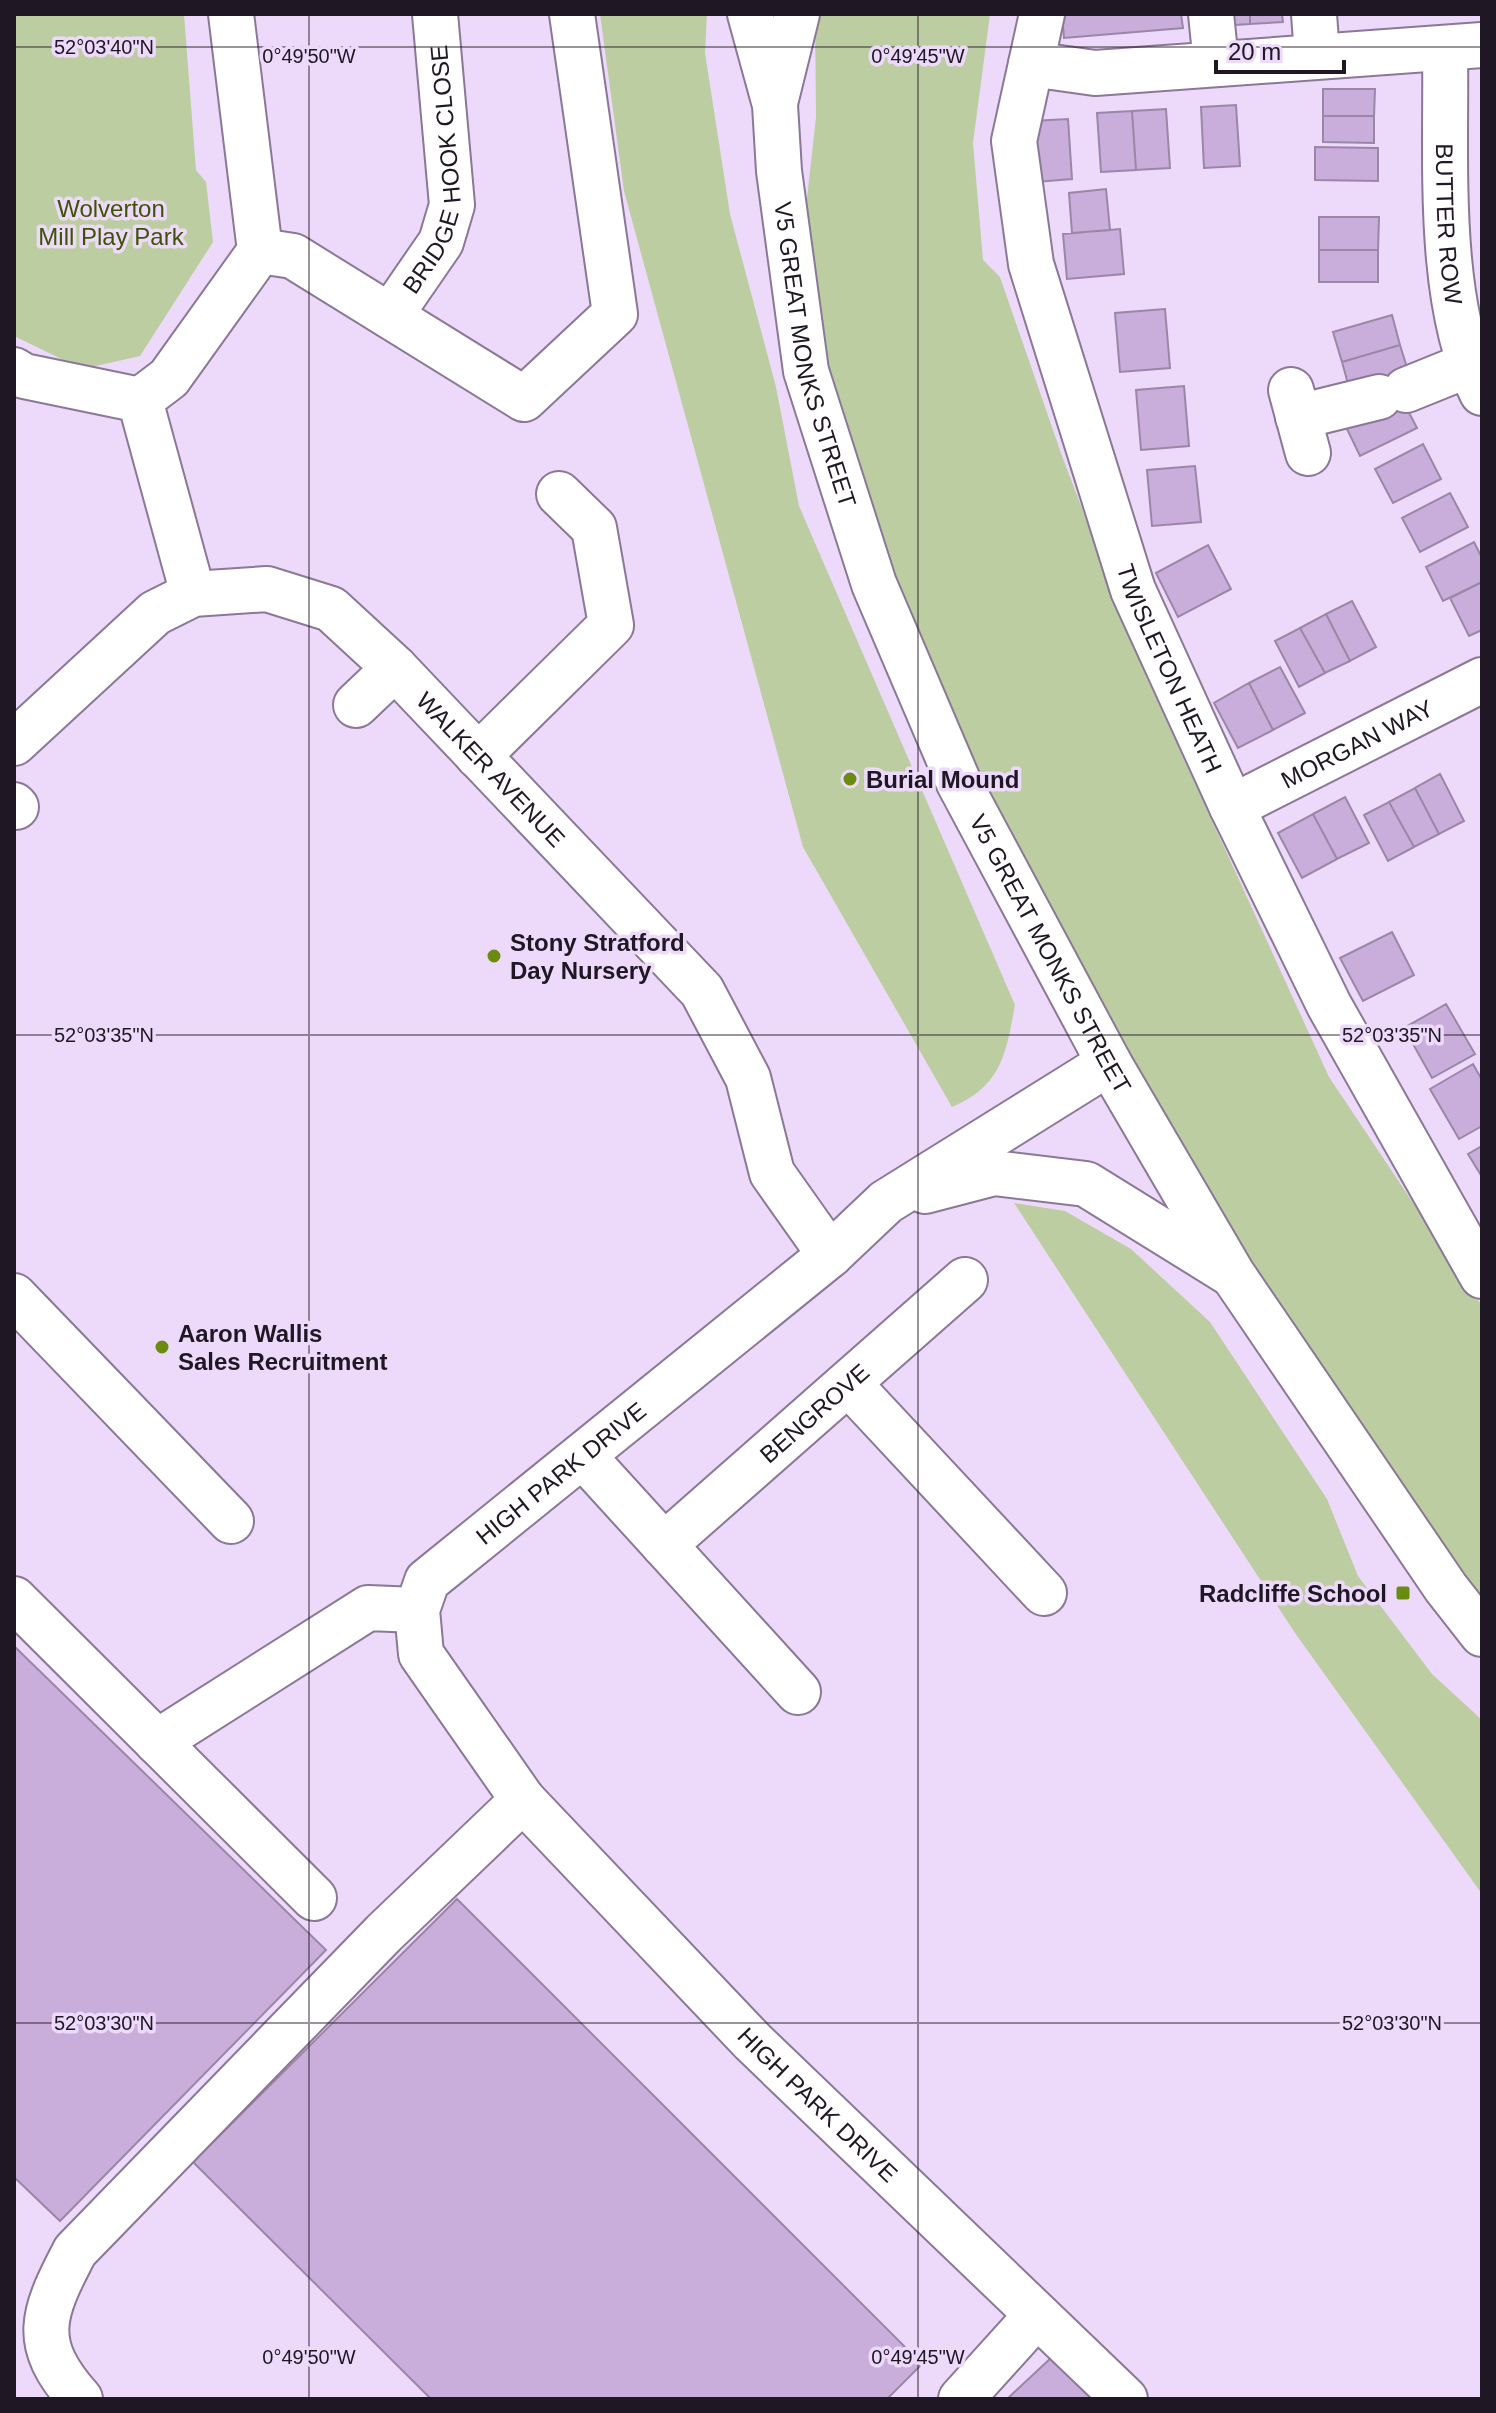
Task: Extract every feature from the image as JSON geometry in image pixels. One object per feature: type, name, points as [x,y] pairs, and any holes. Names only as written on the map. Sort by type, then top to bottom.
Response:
[{"type":"street","points":[[14,370],[24,376],[140,400],[169,378],[260,251],[231,14]]},
{"type":"street","name":"BRIDGE HOOK CLOSE","points":[[390,316],[441,242],[452,205],[435,14]]},
{"type":"street","name":"BRIDGE HOOK CLOSE","points":[[260,251],[293,256],[524,399],[615,314],[572,14]]},
{"type":"street","name":"V5 GREAT MONKS STREET","points":[[750,14],[775,105],[779,171],[806,371],[874,584],[959,783],[1109,1063],[1233,1275],[1446,1588],[1482,1634]]},
{"type":"street","name":"V5 GREAT MONKS STREET","points":[[775,105],[797,14]]},
{"type":"street","name":"TWISLETON HEATH","points":[[1042,14],[1014,141],[1031,264],[1133,590],[1232,807],[1329,1005],[1482,1276]]},
{"type":"street","points":[[1211,14],[1216,63]]},
{"type":"street","points":[[1031,64],[1095,73],[1216,63],[1315,34],[1463,46]]},
{"type":"street","name":"BUTTER ROW","points":[[1463,46],[1451,291],[1475,379]]},
{"type":"street","points":[[1299,420],[1392,394],[1475,379]]},
{"type":"street","points":[[140,400],[193,594]]},
{"type":"street","points":[[478,756],[611,625],[594,528],[559,494]]},
{"type":"street","name":"WALKER AVENUE","points":[[14,743],[155,613],[193,594],[267,589],[331,609],[395,668],[702,991],[748,1078],[772,1173],[830,1255]]},
{"type":"street","points":[[356,705],[395,668]]},
{"type":"street","name":"MORGAN WAY","points":[[1232,807],[1482,680]]},
{"type":"street","name":"HIGH PARK DRIVE","points":[[1109,1063],[886,1202],[830,1255],[427,1581],[417,1610],[421,1654],[523,1800],[753,2042],[1125,2399]]},
{"type":"street","name":"HIGH PARK DRIVE","points":[[886,1202],[994,1173],[1086,1184],[1233,1275]]},
{"type":"street","name":"BENGROVE","points":[[664,1545],[965,1280]]},
{"type":"street","points":[[14,1296],[231,1521]]},
{"type":"street","points":[[849,1384],[1044,1593]]},
{"type":"street","points":[[584,1457],[798,1692]]},
{"type":"street","points":[[14,1599],[314,1898]]},
{"type":"street","points":[[157,1742],[368,1608],[417,1610]]},
{"type":"street","points":[[80,2399],[56,2372],[47,2354],[47,2321],[57,2285],[75,2251],[384,1933],[523,1800]]},
{"type":"street","points":[[961,2399],[1037,2315]]},
{"type":"green space","name":"Wolverton Mill Play Park","points":[[14,14],[184,14],[196,170],[206,182],[213,242],[140,356],[82,369],[14,336]]},
{"type":"green space","points":[[600,14],[707,14],[705,53],[730,214],[776,387],[799,506],[1015,1005],[1004,1053],[992,1078],[969,1099],[952,1107],[803,847],[624,191]]},
{"type":"green space","points":[[815,14],[990,14],[973,143],[983,260],[1000,277],[1062,456],[1146,676],[1329,1077],[1482,1306],[1482,1615],[1379,1477],[1129,1071],[939,701],[837,416],[803,234],[816,117]]},
{"type":"green space","points":[[1014,1203],[1065,1211],[1131,1249],[1210,1322],[1327,1499],[1358,1576],[1432,1674],[1482,1720],[1482,1894],[1295,1633]]},
{"type":"building","points":[[1062,14],[1181,14],[1183,28],[1064,38]]},
{"type":"building","points":[[1218,14],[1250,14],[1250,24],[1218,26]]},
{"type":"building","points":[[1250,14],[1282,14],[1283,22],[1250,24]]},
{"type":"building","points":[[1323,89],[1375,89],[1374,116],[1323,116]]},
{"type":"building","points":[[1236,105],[1240,166],[1204,168],[1201,107]]},
{"type":"building","points":[[1166,109],[1170,168],[1136,170],[1132,111]]},
{"type":"building","points":[[1132,111],[1136,170],[1101,172],[1097,113]]},
{"type":"building","points":[[1323,116],[1374,116],[1374,143],[1323,142]]},
{"type":"building","points":[[1068,119],[1072,179],[1036,182],[1032,121]]},
{"type":"building","points":[[1315,147],[1378,148],[1378,181],[1315,180]]},
{"type":"building","points":[[1106,189],[1110,230],[1072,233],[1069,193]]},
{"type":"building","points":[[1319,217],[1379,217],[1378,250],[1319,250]]},
{"type":"building","points":[[1120,229],[1124,274],[1067,279],[1063,234]]},
{"type":"building","points":[[1319,250],[1378,250],[1378,282],[1319,282]]},
{"type":"building","points":[[1165,309],[1170,368],[1120,372],[1115,313]]},
{"type":"building","points":[[1392,315],[1400,345],[1342,362],[1333,332]]},
{"type":"building","points":[[1400,345],[1409,374],[1350,391],[1342,362]]},
{"type":"building","points":[[1184,386],[1189,446],[1141,450],[1136,390]]},
{"type":"building","points":[[1402,399],[1417,428],[1360,456],[1346,427]]},
{"type":"building","points":[[1423,444],[1441,479],[1393,503],[1375,469]]},
{"type":"building","points":[[1195,466],[1201,522],[1152,526],[1147,470]]},
{"type":"building","points":[[1450,493],[1468,527],[1420,552],[1402,518]]},
{"type":"building","points":[[1474,542],[1482,558],[1482,582],[1443,601],[1426,567]]},
{"type":"building","points":[[1208,545],[1231,589],[1178,617],[1156,573]]},
{"type":"building","points":[[1482,582],[1482,630],[1469,636],[1450,598]]},
{"type":"building","points":[[1352,601],[1376,647],[1350,661],[1326,614]]},
{"type":"building","points":[[1326,614],[1350,661],[1325,673],[1300,628]]},
{"type":"building","points":[[1300,628],[1325,673],[1299,687],[1275,641]]},
{"type":"building","points":[[1280,667],[1305,713],[1273,730],[1249,683]]},
{"type":"building","points":[[1249,683],[1273,730],[1238,748],[1214,703]]},
{"type":"building","points":[[1440,774],[1464,821],[1439,834],[1415,788]]},
{"type":"building","points":[[1415,788],[1439,834],[1414,847],[1389,802]]},
{"type":"building","points":[[1345,797],[1369,843],[1337,859],[1313,814]]},
{"type":"building","points":[[1389,802],[1414,847],[1388,861],[1364,815]]},
{"type":"building","points":[[1313,814],[1337,859],[1302,878],[1278,833]]},
{"type":"building","points":[[1392,932],[1414,975],[1363,1001],[1340,958]]},
{"type":"building","points":[[1446,1004],[1475,1054],[1432,1078],[1404,1028]]},
{"type":"building","points":[[1473,1064],[1482,1080],[1482,1126],[1459,1139],[1430,1089]]},
{"type":"building","points":[[1482,1146],[1482,1177],[1468,1154]]},
{"type":"building","points":[[14,1646],[326,1950],[60,2221],[14,2177]]},
{"type":"building","points":[[457,1899],[922,2364],[887,2399],[431,2399],[193,2162]]},
{"type":"building","points":[[1052,2357],[1092,2399],[1007,2399]]},
{"type":"place","name":"Burial Mound","points":[[850,779]]},
{"type":"place","name":"Stony Stratford Day Nursery","points":[[494,956]]},
{"type":"place","name":"Aaron Wallis Sales Recruitment","points":[[162,1347]]},
{"type":"place","name":"Radcliffe School","points":[[1403,1593]]}]
